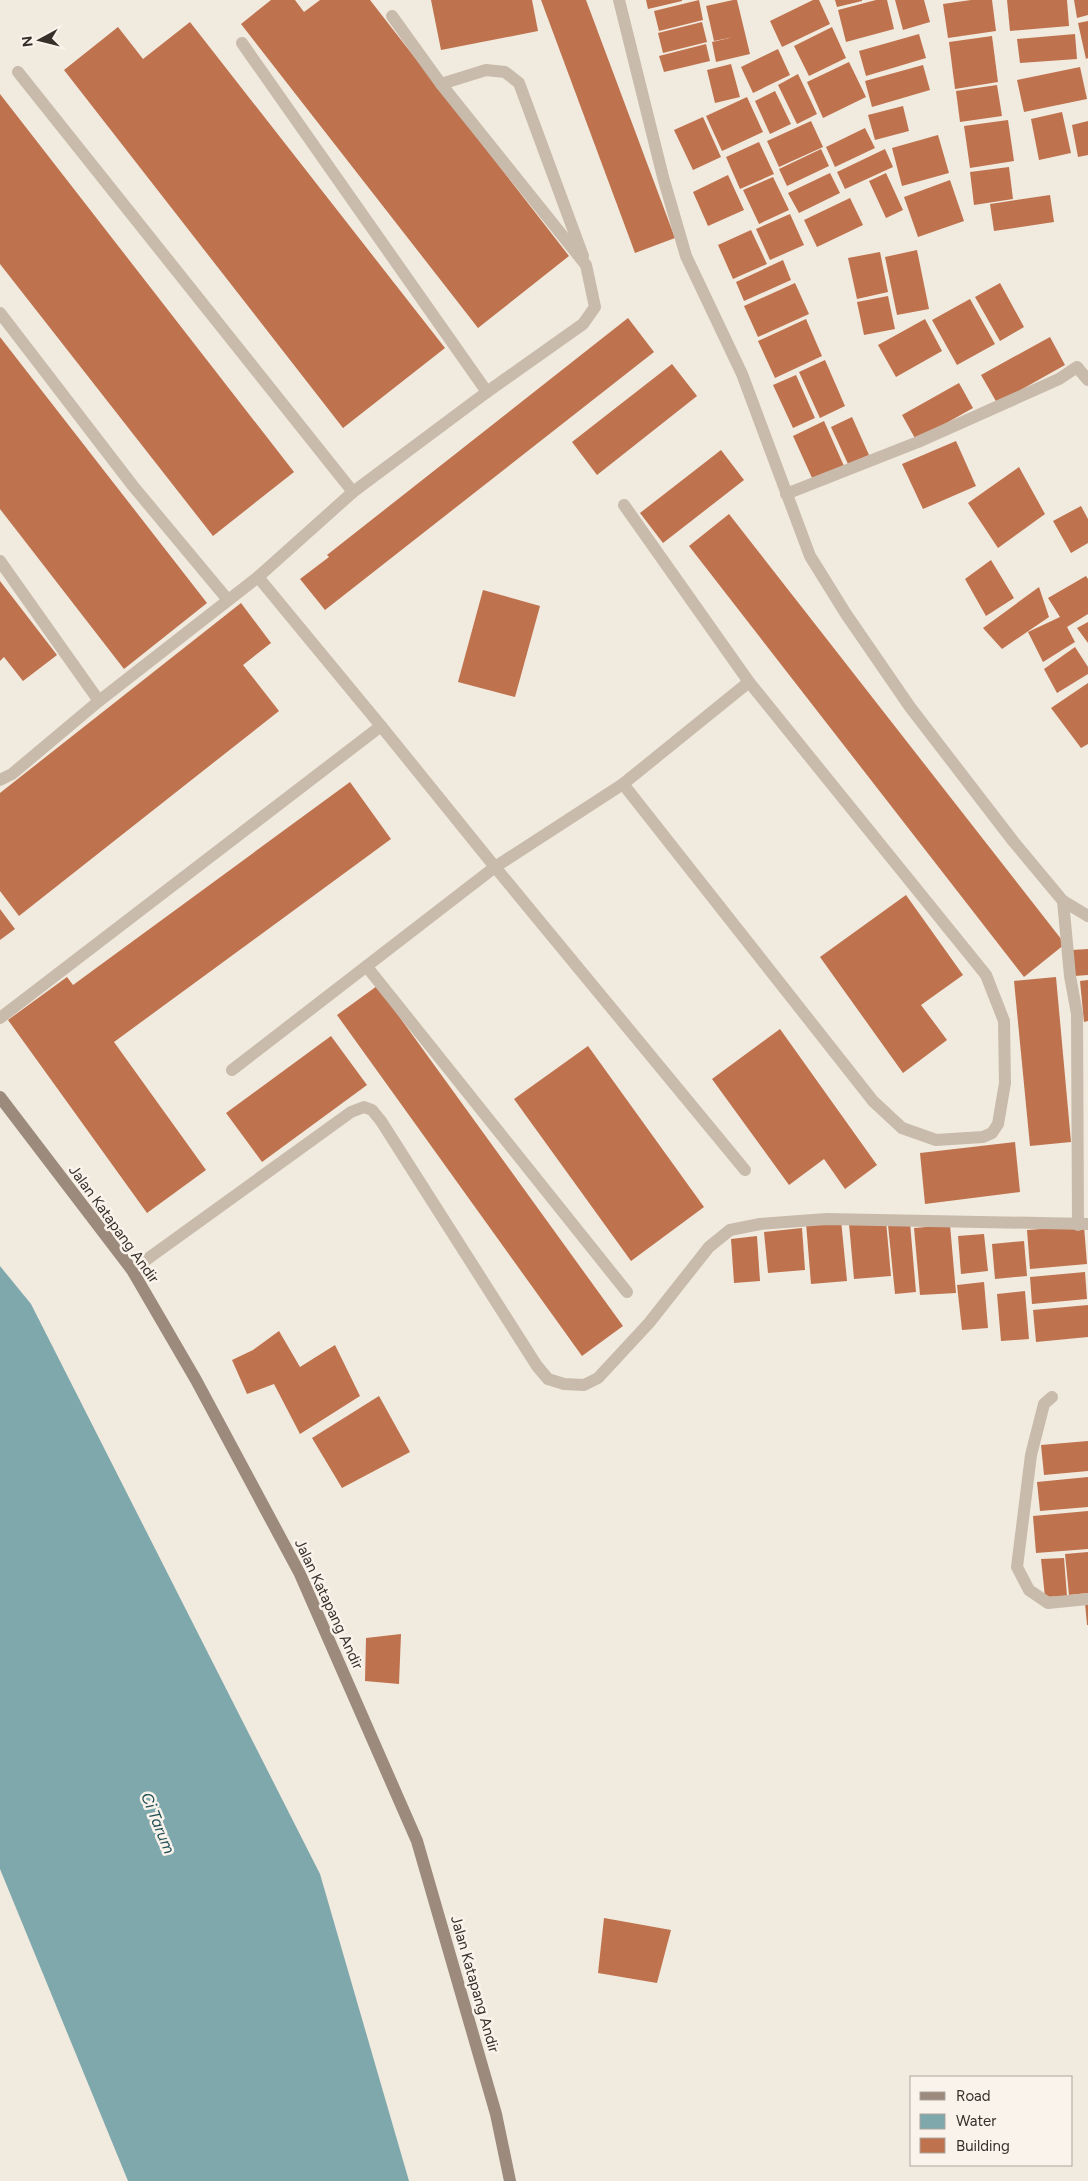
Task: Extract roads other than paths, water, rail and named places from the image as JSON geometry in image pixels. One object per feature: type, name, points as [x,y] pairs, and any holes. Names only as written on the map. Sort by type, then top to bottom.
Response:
[{"type":"street","points":[[619,0],[663,177],[686,256],[742,374],[810,556],[846,614],[899,692],[966,782],[1064,901],[1088,916]]},
{"type":"street","points":[[392,16],[441,84],[586,265]]},
{"type":"street","points":[[242,42],[487,392]]},
{"type":"street","points":[[0,780],[12,774],[99,701],[258,577],[352,492],[583,324],[595,307],[586,265],[519,83],[505,72],[486,70],[441,84]]},
{"type":"street","points":[[18,72],[352,492]]},
{"type":"street","points":[[0,313],[133,486],[228,600]]},
{"type":"street","points":[[786,494],[918,442],[1059,380],[1077,366],[1088,380]]},
{"type":"street","points":[[624,505],[750,682],[986,975],[1004,1021],[1005,1083],[998,1124],[992,1133],[983,1137],[936,1140],[902,1128],[873,1101],[624,784]]},
{"type":"street","points":[[0,561],[99,701]]},
{"type":"street","points":[[258,577],[495,868],[745,1170]]},
{"type":"street","points":[[232,1070],[495,868],[624,784],[750,682]]},
{"type":"street","points":[[0,1018],[380,726]]},
{"type":"street","points":[[132,1270],[351,1112],[364,1107],[372,1110],[381,1121],[537,1366],[548,1379],[564,1384],[584,1385],[598,1378],[649,1323],[709,1247],[730,1230],[760,1224],[827,1219],[1083,1225],[1077,1014],[1070,976],[1064,901]]},
{"type":"street","points":[[367,967],[627,1292]]},
{"type":"street","name":"Jalan Katapang Andir","points":[[0,1097],[132,1270],[196,1380],[300,1574],[417,1841],[496,2114],[510,2181]]},
{"type":"street","points":[[1052,1397],[1044,1404],[1031,1455],[1017,1567],[1029,1590],[1048,1603],[1088,1599]]},
{"type":"water","name":"Ci Tarum","points":[[0,1266],[31,1304],[320,1874],[409,2181],[128,2181],[0,1869]]}]
